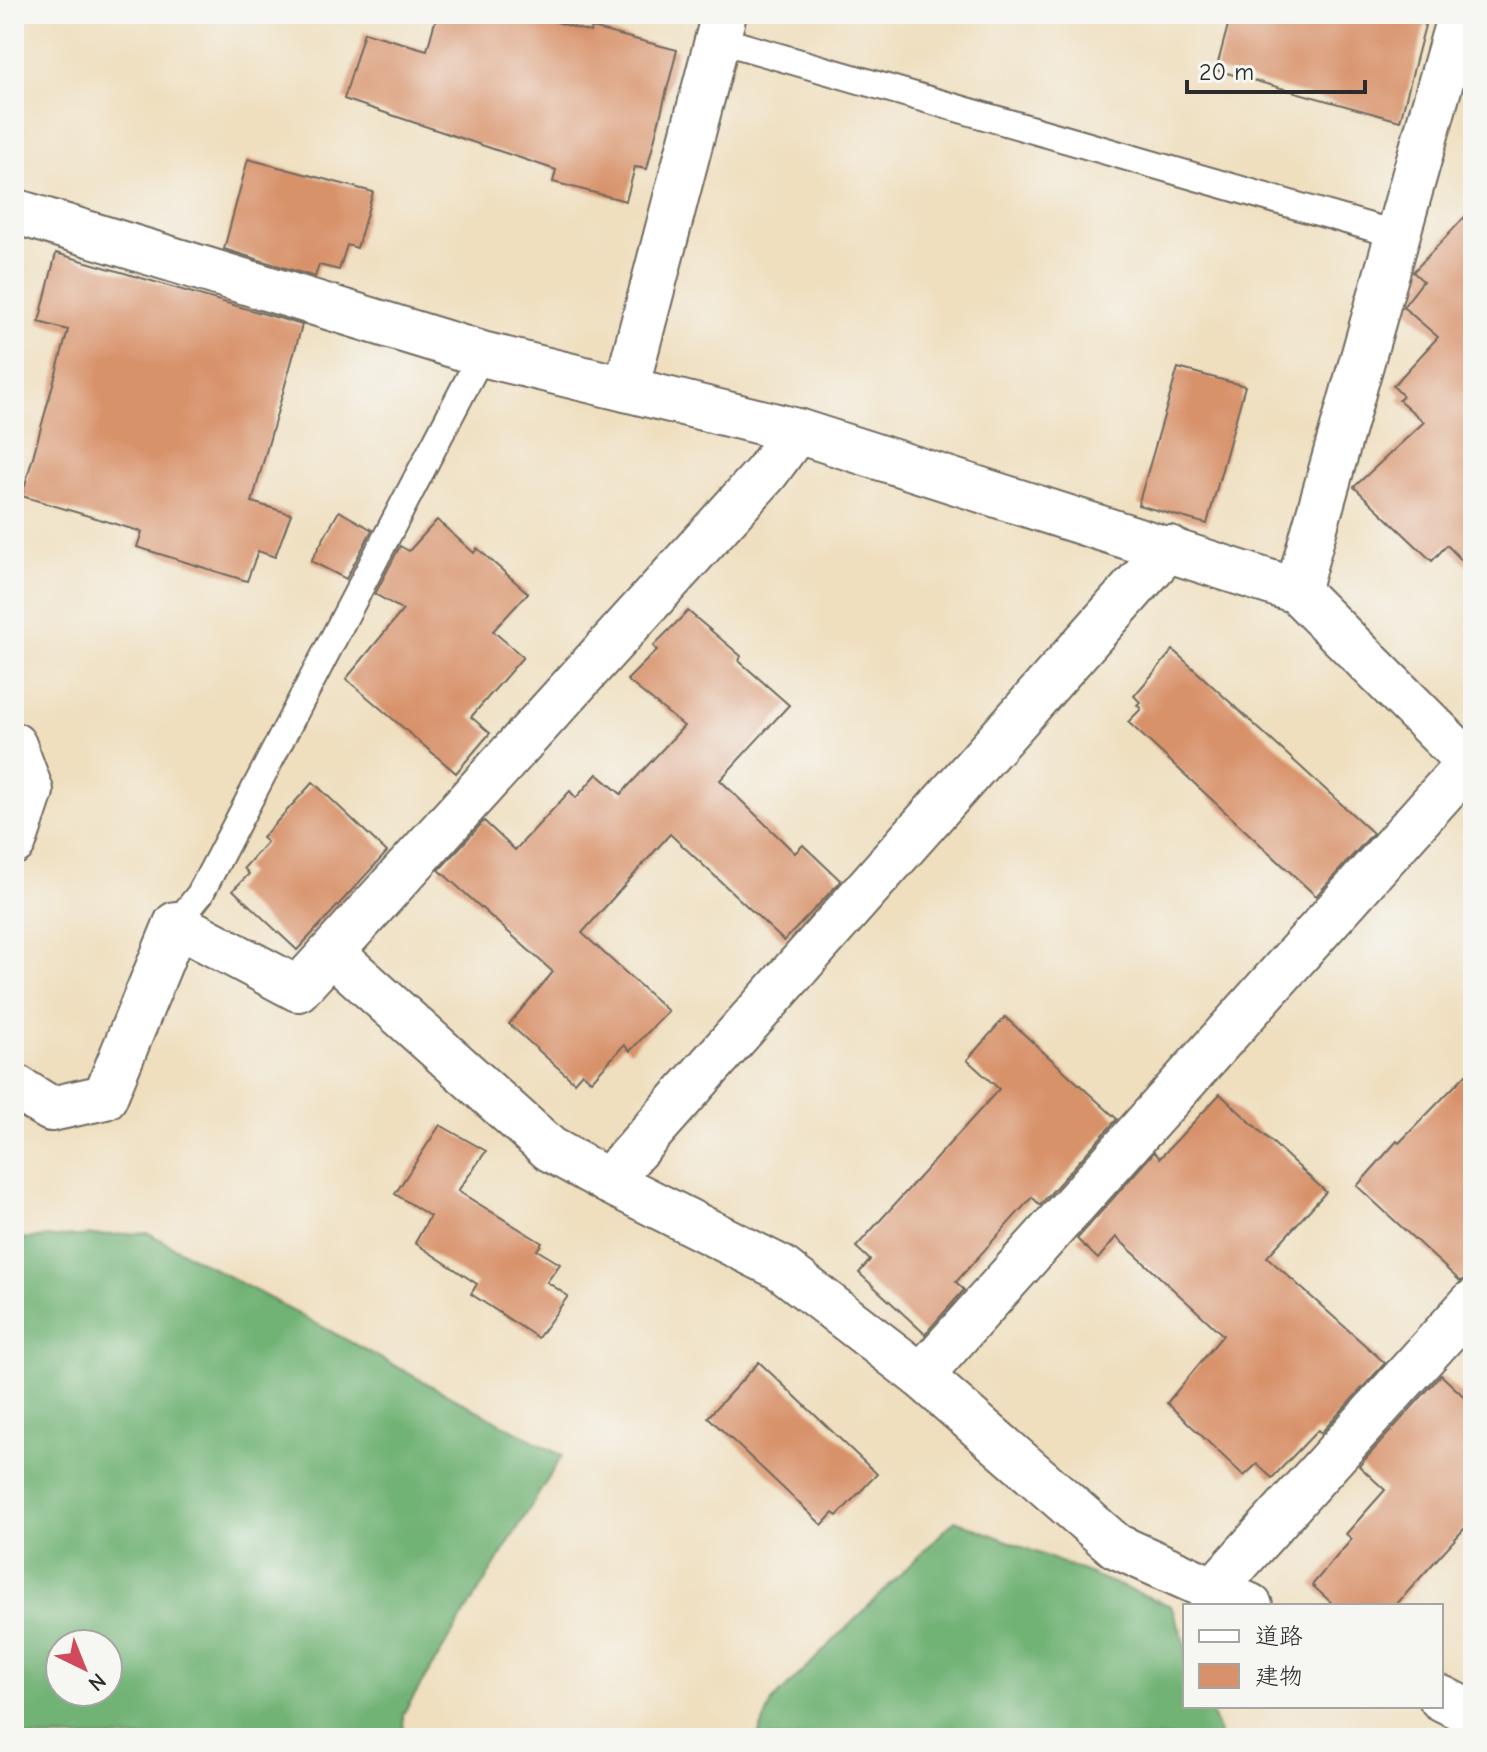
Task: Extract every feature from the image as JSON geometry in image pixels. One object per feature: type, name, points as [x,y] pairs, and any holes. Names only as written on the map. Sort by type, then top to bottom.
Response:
[{"type":"street","points":[[1297,591],[1460,14]]},
{"type":"street","points":[[626,389],[720,26]]},
{"type":"street","points":[[14,211],[482,354],[797,431],[1297,591],[1471,763],[921,1376]]},
{"type":"street","points":[[14,1086],[51,1109],[105,1097],[176,924],[298,989],[766,473],[797,431]]},
{"type":"street","points":[[608,1181],[1169,548]]},
{"type":"street","points":[[14,745],[31,791],[14,842]]},
{"type":"street","points":[[332,953],[550,1149],[781,1268],[921,1376],[1116,1546],[1232,1597],[1473,1302]]},
{"type":"street","points":[[1443,1699],[1473,1714]]},
{"type":"lane","points":[[720,26],[1398,235]]},
{"type":"lane","points":[[176,924],[200,894],[482,354]]},
{"type":"green space","points":[[148,1233],[562,1456],[403,1714],[404,1738],[14,1738],[14,1239]]},
{"type":"green space","points":[[955,1520],[1171,1606],[1183,1637],[1183,1708],[1210,1708],[1221,1738],[757,1738],[772,1702]]},
{"type":"building","points":[[437,14],[530,14],[590,32],[592,28],[677,50],[647,169],[635,167],[626,201],[553,182],[556,170],[344,99],[364,32],[427,50]]},
{"type":"building","points":[[1231,14],[1428,14],[1400,121],[1216,70]]},
{"type":"building","points":[[248,159],[373,192],[357,248],[347,245],[339,270],[319,265],[315,277],[224,249]]},
{"type":"building","points":[[1473,208],[1473,572],[1447,545],[1432,561],[1354,487],[1424,422],[1399,400],[1403,396],[1393,386],[1438,337],[1403,307],[1423,281],[1413,272]]},
{"type":"building","points":[[56,253],[302,325],[252,502],[291,514],[275,557],[258,551],[247,581],[137,547],[142,532],[22,496],[68,330],[39,322]]},
{"type":"building","points":[[1178,368],[1245,386],[1207,524],[1138,505]]},
{"type":"building","points":[[339,511],[372,530],[346,579],[311,561]]},
{"type":"building","points":[[437,520],[474,553],[477,548],[528,593],[493,631],[523,657],[471,717],[490,733],[456,773],[346,679],[403,610],[375,594],[400,546],[409,551]]},
{"type":"building","points":[[688,611],[741,656],[739,661],[789,705],[720,780],[795,853],[803,845],[841,881],[784,941],[670,834],[582,933],[668,1011],[630,1051],[624,1045],[591,1081],[582,1073],[574,1082],[509,1024],[553,972],[439,870],[484,821],[515,850],[570,791],[576,798],[597,774],[621,794],[684,726],[627,680],[657,650],[653,646]]},
{"type":"building","points":[[1173,650],[1373,833],[1316,896],[1128,722],[1141,709],[1137,705],[1140,702],[1134,696]]},
{"type":"building","points":[[313,782],[387,852],[297,950],[233,890],[249,874],[244,868],[267,842],[262,838]]},
{"type":"building","points":[[1005,1017],[1117,1119],[1040,1205],[1032,1197],[956,1282],[964,1290],[925,1334],[859,1273],[870,1260],[856,1247],[999,1089],[967,1060]]},
{"type":"building","points":[[1473,1067],[1473,1278],[1460,1281],[1357,1186],[1397,1141],[1399,1143]]},
{"type":"building","points":[[1220,1094],[1326,1192],[1267,1257],[1385,1363],[1321,1433],[1318,1430],[1272,1478],[1257,1464],[1244,1476],[1167,1403],[1223,1335],[1116,1237],[1098,1259],[1077,1239],[1154,1152],[1160,1158]]},
{"type":"building","points":[[440,1125],[486,1151],[458,1191],[542,1243],[537,1250],[560,1264],[547,1282],[568,1296],[538,1338],[471,1294],[477,1284],[415,1243],[430,1216],[395,1194]]},
{"type":"building","points":[[759,1362],[877,1474],[837,1516],[833,1513],[822,1525],[708,1417]]},
{"type":"building","points":[[1441,1375],[1473,1405],[1473,1519],[1397,1604],[1333,1604],[1312,1585],[1352,1539],[1346,1534],[1385,1490],[1359,1466]]}]
